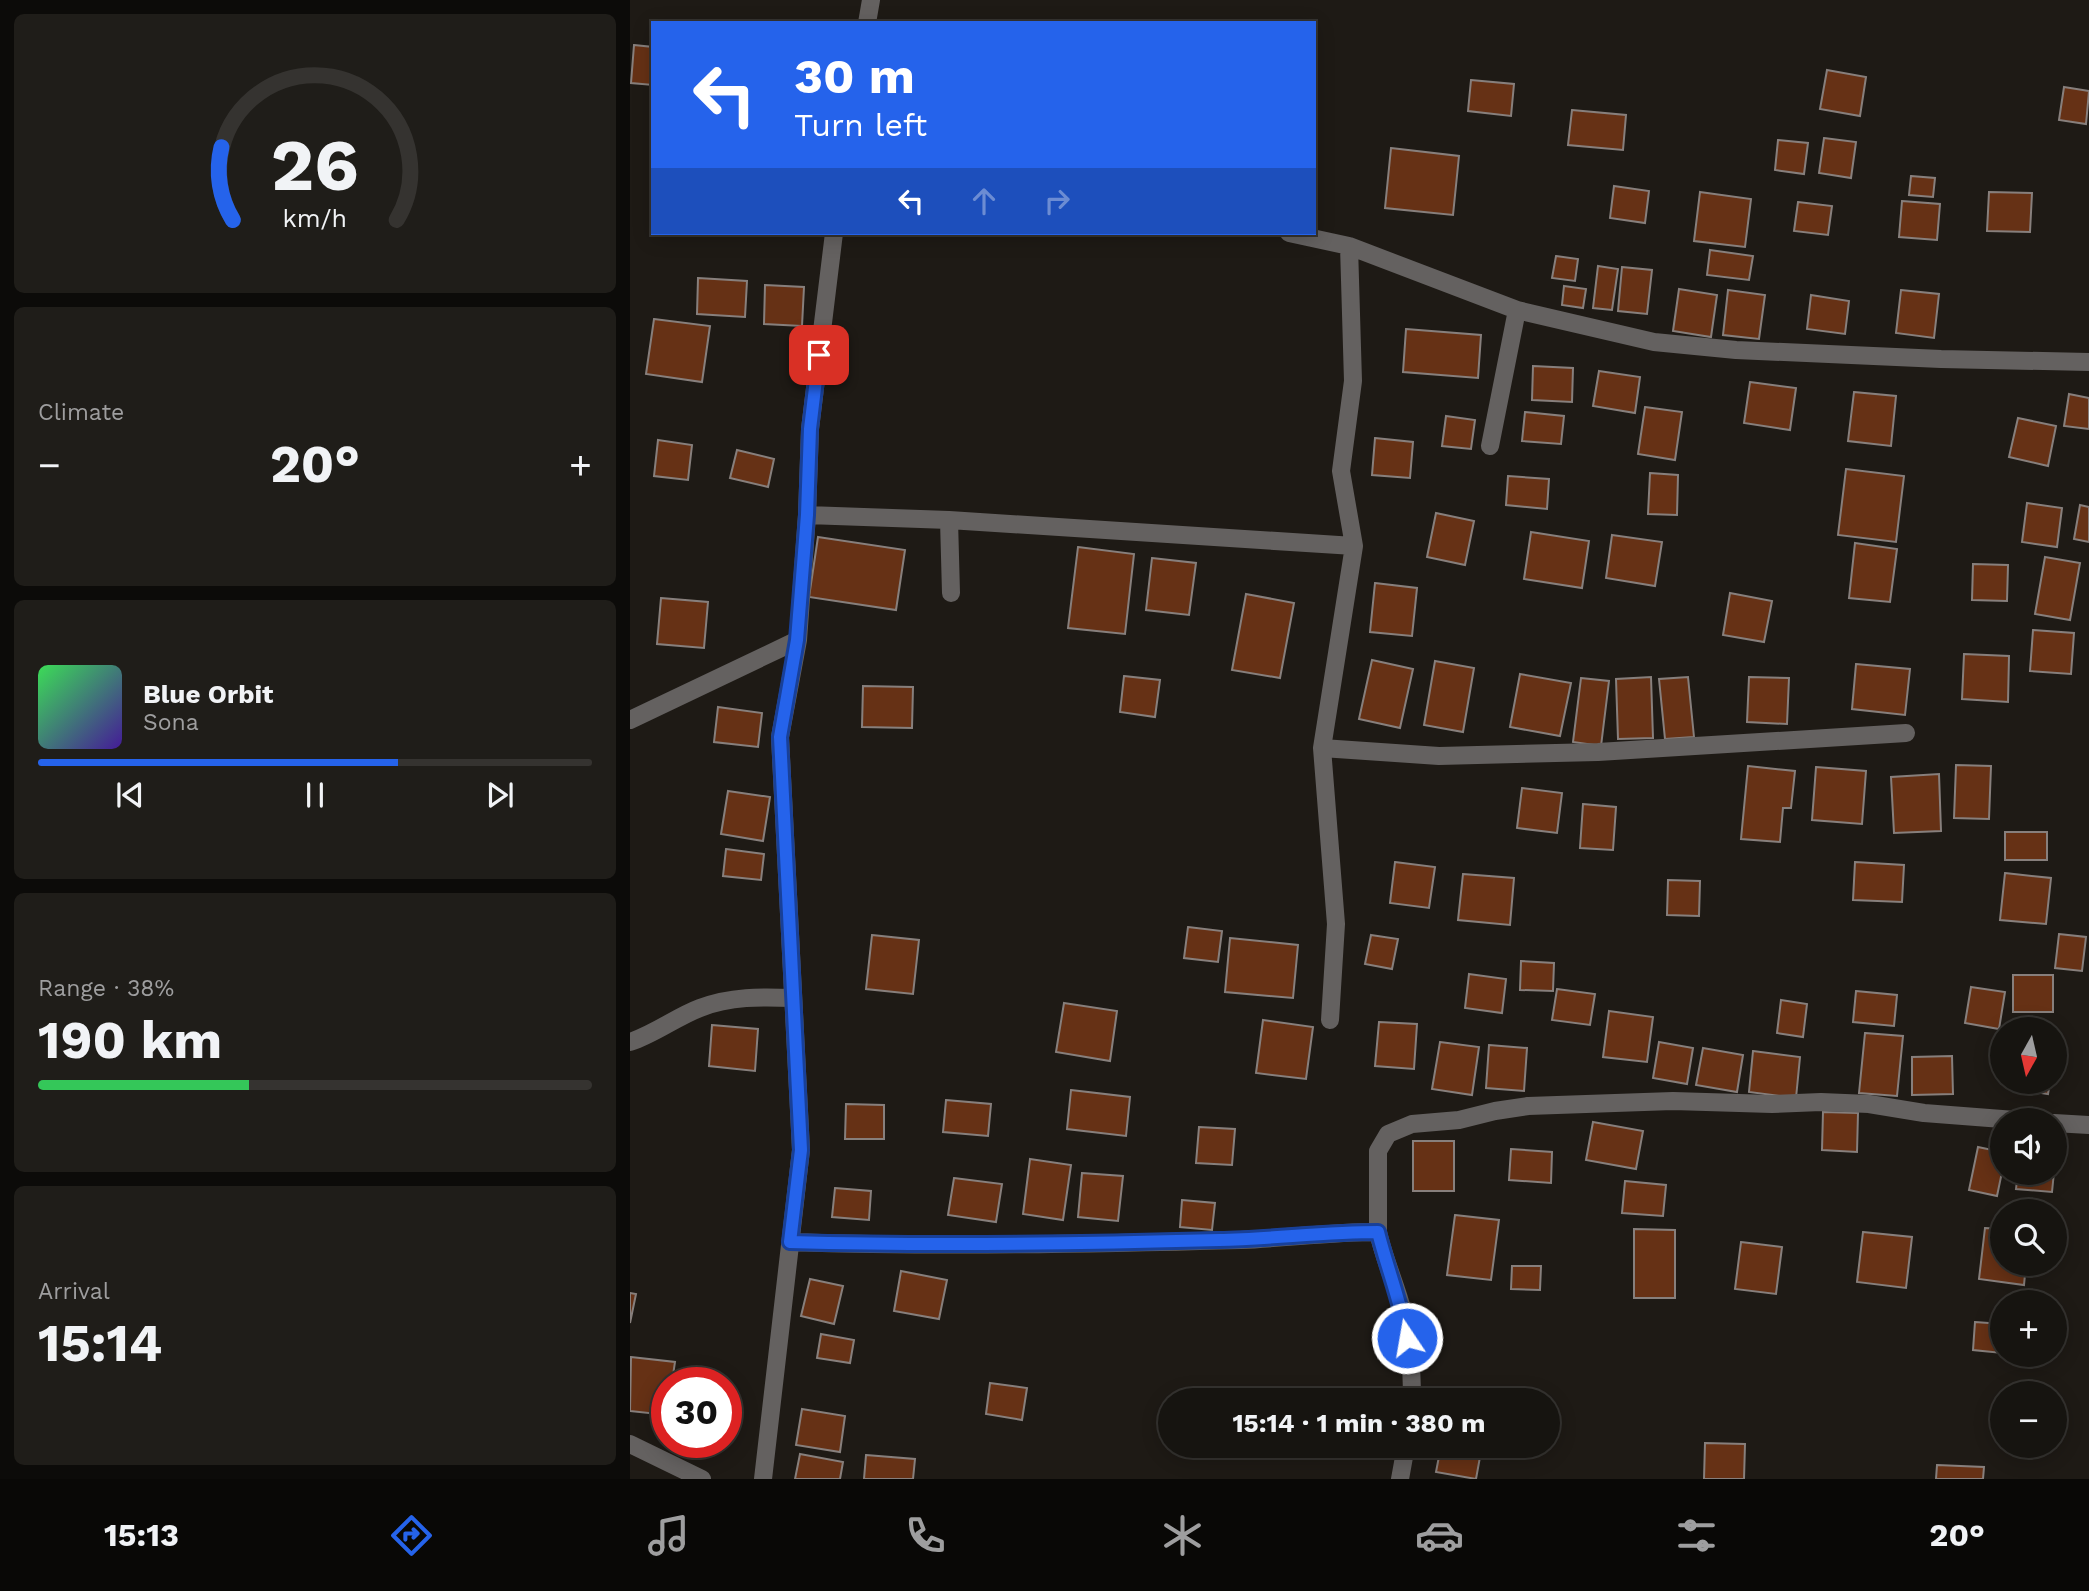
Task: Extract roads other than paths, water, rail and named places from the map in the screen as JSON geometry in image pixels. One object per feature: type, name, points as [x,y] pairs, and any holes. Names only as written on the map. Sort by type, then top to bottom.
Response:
[{"type":"street","points":[[867,21],[871,0]]},
{"type":"street","points":[[763,1479],[801,1150],[780,737],[797,640],[807,515],[810,429],[834,235]]},
{"type":"street","points":[[1298,235],[1349,246],[1517,310],[1654,342],[1723,349],[1941,359],[2089,362]]},
{"type":"street","points":[[1330,1020],[1336,924],[1322,748],[1354,546],[1341,471],[1353,381],[1349,246]]},
{"type":"street","points":[[1490,446],[1517,310]]},
{"type":"street","points":[[807,515],[948,520],[1354,546]]},
{"type":"street","points":[[948,520],[951,593]]},
{"type":"street","points":[[630,720],[797,640]]},
{"type":"street","points":[[1322,748],[1439,756],[1598,752],[1906,733]]},
{"type":"street","points":[[630,1042],[709,1005],[740,997],[793,998]]},
{"type":"street","points":[[1412,1388],[1412,1366],[1402,1311],[1378,1232],[1378,1151],[1388,1134],[1412,1124],[1459,1120],[1528,1106],[1673,1101],[1869,1104],[1924,1113],[1990,1118]]},
{"type":"street","points":[[2067,1124],[2089,1125]]},
{"type":"street","points":[[790,1242],[1135,1243],[1277,1238],[1329,1232],[1378,1232]]},
{"type":"street","points":[[630,1444],[702,1479]]},
{"type":"street","points":[[1400,1479],[1404,1458]]}]
